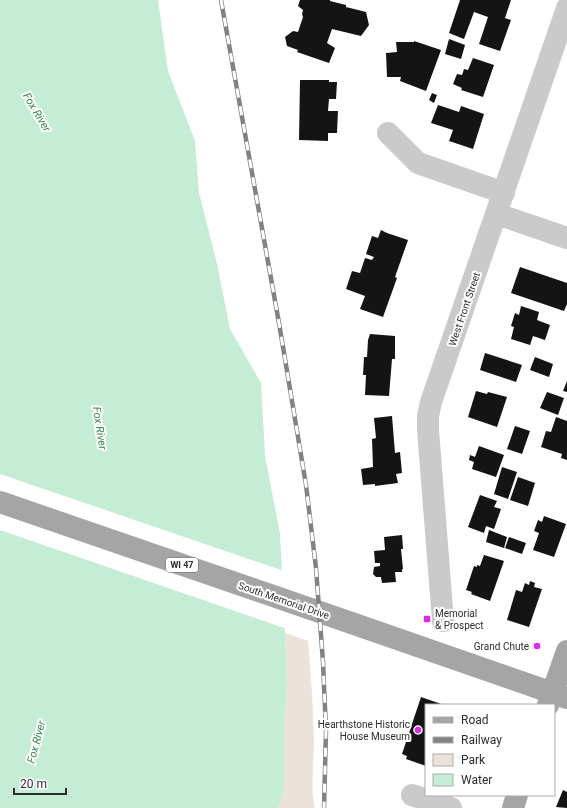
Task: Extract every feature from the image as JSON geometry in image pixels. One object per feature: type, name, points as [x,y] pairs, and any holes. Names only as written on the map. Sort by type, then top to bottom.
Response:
[{"type":"main road","name":"South Memorial Drive","points":[[0,502],[363,627],[556,699]]},
{"type":"main road","points":[[556,699],[567,651]]},
{"type":"main road","points":[[513,808],[517,796]]},
{"type":"street","name":"West Front Street","points":[[443,621],[428,416],[431,402],[567,8]]},
{"type":"street","points":[[388,133],[418,163],[504,193]]},
{"type":"street","points":[[497,214],[567,238]]},
{"type":"street","points":[[412,795],[451,808]]},
{"type":"green space","points":[[285,633],[308,641],[314,740],[312,783],[315,808],[278,808],[284,790],[284,731],[287,682]]},
{"type":"water","name":"Fox River","points":[[0,0],[158,0],[168,71],[195,141],[199,193],[217,264],[230,329],[261,383],[265,456],[280,534],[287,682],[284,731],[284,790],[278,808],[0,808]]},
{"type":"pier","points":[[0,474],[284,571],[287,629],[0,530]]},
{"type":"building","points":[[300,0],[330,0],[346,5],[346,7],[366,12],[369,25],[361,36],[332,29],[327,43],[335,48],[329,63],[297,52],[298,50],[287,46],[285,37],[293,31],[298,32],[303,17],[303,10],[298,6]]},
{"type":"building","points":[[460,0],[511,0],[505,18],[511,20],[500,51],[479,44],[488,17],[474,12],[464,39],[449,33]]},
{"type":"building","points":[[449,39],[465,45],[461,59],[445,54]]},
{"type":"building","points":[[414,41],[441,50],[426,91],[400,81],[401,77],[387,77],[386,53],[397,52],[396,42]]},
{"type":"building","points":[[473,58],[494,65],[483,97],[461,90],[462,88],[453,84],[457,74],[462,75],[464,69],[468,70]]},
{"type":"building","points":[[300,80],[329,80],[329,82],[337,82],[336,99],[329,99],[328,111],[338,111],[337,133],[328,133],[328,141],[299,140]]},
{"type":"building","points":[[432,93],[437,95],[434,103],[429,100]]},
{"type":"building","points":[[438,105],[459,112],[461,106],[484,114],[473,149],[449,141],[453,130],[431,123]]},
{"type":"building","points":[[381,230],[408,240],[395,277],[397,278],[383,317],[360,309],[365,296],[346,289],[352,271],[360,273],[365,258],[372,260],[374,257],[366,254],[372,236],[378,238]]},
{"type":"building","points":[[520,267],[567,283],[567,304],[564,311],[511,293]]},
{"type":"building","points":[[521,306],[539,312],[537,320],[550,325],[545,340],[533,336],[530,345],[511,339],[514,327],[511,326],[515,313],[519,315]]},
{"type":"building","points":[[370,334],[395,336],[395,359],[392,359],[389,396],[365,395],[366,375],[363,375],[364,357],[367,357],[368,340]]},
{"type":"building","points":[[485,353],[522,365],[516,382],[480,370]]},
{"type":"building","points":[[535,357],[553,364],[549,377],[530,370]]},
{"type":"building","points":[[567,381],[567,392],[563,391]]},
{"type":"building","points":[[476,391],[487,394],[488,392],[507,397],[497,427],[468,417]]},
{"type":"building","points":[[547,392],[564,398],[558,415],[540,408]]},
{"type":"building","points":[[392,416],[395,453],[400,452],[402,473],[396,474],[398,483],[375,486],[375,484],[363,485],[361,469],[373,467],[372,439],[376,438],[374,418]]},
{"type":"building","points":[[556,417],[567,421],[567,460],[561,458],[562,454],[541,447],[546,431],[551,432]]},
{"type":"building","points":[[515,426],[530,431],[522,454],[507,449]]},
{"type":"building","points":[[479,446],[504,455],[496,477],[472,469],[474,462],[469,460],[470,455],[475,457]]},
{"type":"building","points":[[502,467],[517,472],[508,499],[494,494]]},
{"type":"building","points":[[518,477],[535,483],[528,506],[510,500]]},
{"type":"building","points":[[480,495],[497,501],[494,507],[501,509],[494,529],[486,526],[484,533],[468,527]]},
{"type":"building","points":[[544,516],[566,524],[554,557],[533,550],[539,533],[534,531],[538,520],[542,522]]},
{"type":"building","points":[[489,530],[507,537],[504,548],[486,542]]},
{"type":"building","points":[[402,535],[402,572],[395,572],[396,582],[382,583],[381,577],[376,577],[373,574],[374,567],[380,566],[380,563],[375,563],[374,551],[385,550],[384,537]]},
{"type":"building","points":[[509,537],[526,543],[522,554],[505,548]]},
{"type":"building","points":[[484,555],[504,561],[490,601],[471,594],[472,592],[466,590],[474,566],[480,566]]},
{"type":"building","points":[[530,581],[535,583],[534,587],[542,589],[529,627],[507,620],[516,590],[522,592],[525,583],[529,585]]},
{"type":"building","name":"Hearthstone Historic House Museum","points":[[421,697],[441,704],[425,704],[425,766],[406,759],[407,756],[402,754]]},
{"type":"building","points":[[563,790],[567,792],[567,808],[556,807]]},
{"type":"railway","points":[[221,0],[279,323],[306,485],[316,568],[323,662],[326,731],[324,808]]},
{"type":"place","name":"Memorial & Prospect","points":[[427,619]]},
{"type":"place","name":"Grand Chute","points":[[537,646]]},
{"type":"place","name":"Hearthstone Historic House Museum","points":[[418,730]]}]
